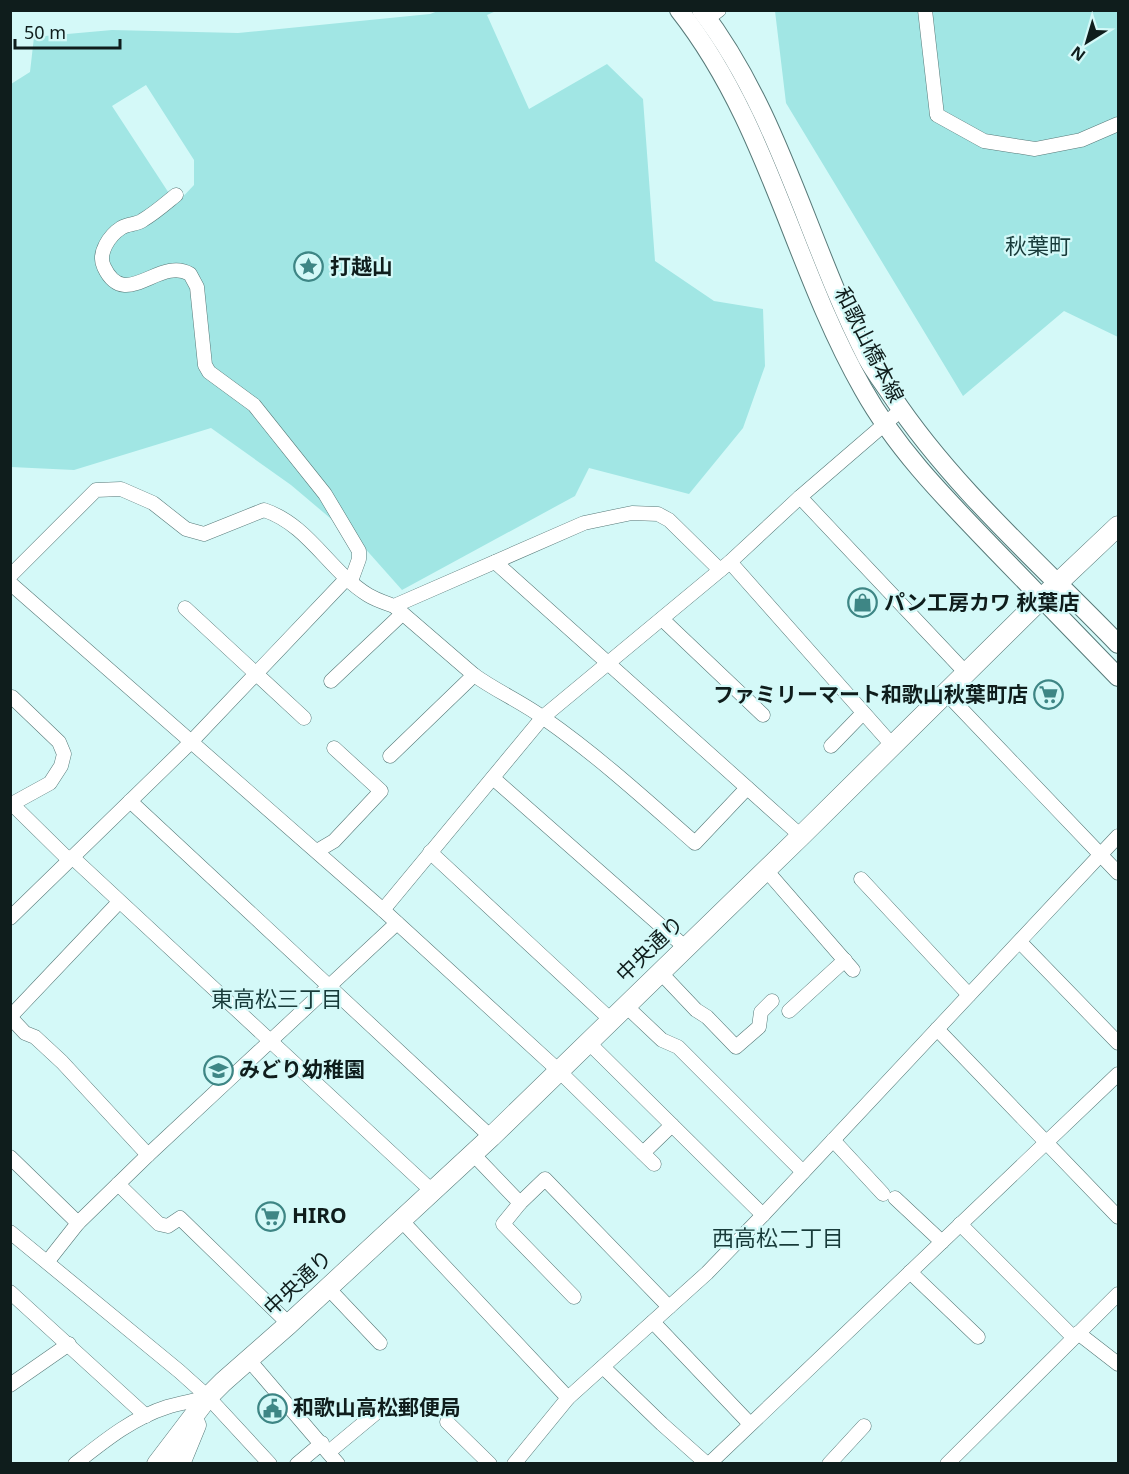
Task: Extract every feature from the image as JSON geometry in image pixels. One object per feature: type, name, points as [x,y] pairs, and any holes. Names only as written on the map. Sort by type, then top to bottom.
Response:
[{"type":"highway","name":"中央通り","points":[[157,1464],[208,1397],[491,1137],[1058,582],[1119,526]]},
{"type":"highway","name":"中央通り","points":[[180,1464],[208,1397]]},
{"type":"main road","name":"和歌山橋本線","points":[[679,10],[694,29],[740,105],[836,337],[864,391],[885,423],[908,455],[951,505],[1119,677]]},
{"type":"main road","name":"和歌山橋本線","points":[[709,13],[737,63],[778,147],[838,296],[868,360],[925,442],[970,493],[1119,644]]},
{"type":"street","points":[[925,10],[937,115],[984,141],[1035,149],[1081,140],[1119,124]]},
{"type":"street","points":[[10,918],[191,742],[254,674],[349,579],[359,559],[359,551],[325,495],[254,405],[209,372],[205,365],[197,286],[190,274],[174,269],[164,271],[132,286],[122,285],[113,280],[104,266],[105,244],[122,227],[140,222],[176,195]]},
{"type":"street","points":[[383,910],[543,717],[725,566],[800,497],[901,410]]},
{"type":"street","points":[[10,576],[96,490],[121,489],[153,503],[186,529],[204,534],[264,510],[279,515],[297,528],[368,595],[398,610],[474,675],[493,689],[543,717],[621,777],[695,843],[747,788]]},
{"type":"street","points":[[800,497],[966,673]]},
{"type":"street","points":[[331,681],[398,610],[495,562],[584,523],[632,513],[658,514],[669,520],[725,566],[893,746]]},
{"type":"street","points":[[495,562],[801,836]]},
{"type":"street","points":[[10,583],[383,910],[559,1071],[654,1164]]},
{"type":"street","points":[[185,608],[304,718]]},
{"type":"street","points":[[662,619],[763,715]]},
{"type":"street","points":[[390,756],[474,675]]},
{"type":"street","points":[[946,693],[1119,873]]},
{"type":"street","points":[[10,699],[12,697],[60,742],[64,754],[61,766],[50,783],[11,804],[432,1191]]},
{"type":"street","points":[[831,746],[863,713]]},
{"type":"street","points":[[317,851],[334,841],[381,791],[334,748]]},
{"type":"street","points":[[493,778],[686,948]]},
{"type":"street","points":[[130,801],[491,1137]]},
{"type":"street","points":[[514,1464],[568,1398],[707,1273],[1119,836]]},
{"type":"street","points":[[430,852],[619,1013],[662,1040],[678,1047],[803,1172]]},
{"type":"street","points":[[766,870],[849,965],[789,1011]]},
{"type":"street","points":[[861,879],[969,995]]},
{"type":"street","points":[[119,902],[10,1017],[25,1033],[35,1036],[62,1062],[148,1155]]},
{"type":"street","points":[[48,1261],[78,1223],[118,1184],[397,923]]},
{"type":"street","points":[[1020,942],[1119,1043]]},
{"type":"street","points":[[660,972],[696,1011],[707,1017],[736,1047],[759,1027],[761,1012],[772,1001]]},
{"type":"street","points":[[937,1029],[1119,1217]]},
{"type":"street","points":[[588,1042],[763,1215]]},
{"type":"street","points":[[603,1367],[705,1463],[750,1424],[1119,1074]]},
{"type":"street","points":[[643,1153],[672,1125]]},
{"type":"street","points":[[833,1140],[889,1196],[942,1242]]},
{"type":"street","points":[[473,1154],[520,1203]]},
{"type":"street","points":[[10,1157],[78,1223]]},
{"type":"street","points":[[574,1297],[504,1224],[520,1203],[545,1179],[669,1307]]},
{"type":"street","points":[[118,1184],[159,1224],[168,1226],[180,1218],[288,1324]]},
{"type":"street","points":[[401,1220],[568,1398]]},
{"type":"street","points":[[960,1224],[1075,1335],[1119,1364]]},
{"type":"street","points":[[10,1232],[179,1371],[208,1397],[268,1463]]},
{"type":"street","points":[[910,1272],[978,1337]]},
{"type":"street","points":[[328,1288],[380,1343]]},
{"type":"street","points":[[10,1292],[146,1416]]},
{"type":"street","points":[[947,1464],[1119,1294]]},
{"type":"street","points":[[653,1322],[750,1424]]},
{"type":"street","points":[[10,1385],[69,1344]]},
{"type":"street","points":[[249,1360],[326,1447],[338,1464]]},
{"type":"street","points":[[75,1464],[116,1432],[146,1416],[166,1407],[208,1397]]},
{"type":"street","points":[[297,1464],[326,1447],[383,1407]]},
{"type":"street","points":[[447,1422],[490,1464]]},
{"type":"street","points":[[829,1464],[864,1426]]},
{"type":"shaded area","points":[[438,11],[496,11],[487,15],[529,109],[607,64],[643,99],[655,261],[714,301],[763,309],[765,366],[743,428],[689,494],[589,468],[575,496],[402,590],[362,545],[291,485],[211,428],[74,470],[11,467],[11,84],[30,72],[34,37],[112,30],[238,33],[430,14]],"holes":[[[146,85],[194,160],[194,185],[176,204],[112,106]]]},
{"type":"shaded area","points":[[775,11],[1118,11],[1118,337],[1064,311],[963,396],[786,103]]},
{"type":"place","name":"打越山","points":[[309,267]]},
{"type":"place","name":"パン工房カワ 秋葉店","points":[[863,603]]},
{"type":"place","name":"ファミリーマート和歌山秋葉町店","points":[[1049,695]]},
{"type":"place","name":"みどり幼稚園","points":[[218,1070]]},
{"type":"place","name":"HIRO","points":[[271,1216]]},
{"type":"place","name":"和歌山高松郵便局","points":[[272,1408]]},
{"type":"district","name":"秋葉町","points":[[1038,246]]},
{"type":"district","name":"東高松三丁目","points":[[277,999]]},
{"type":"district","name":"西高松二丁目","points":[[778,1238]]}]
